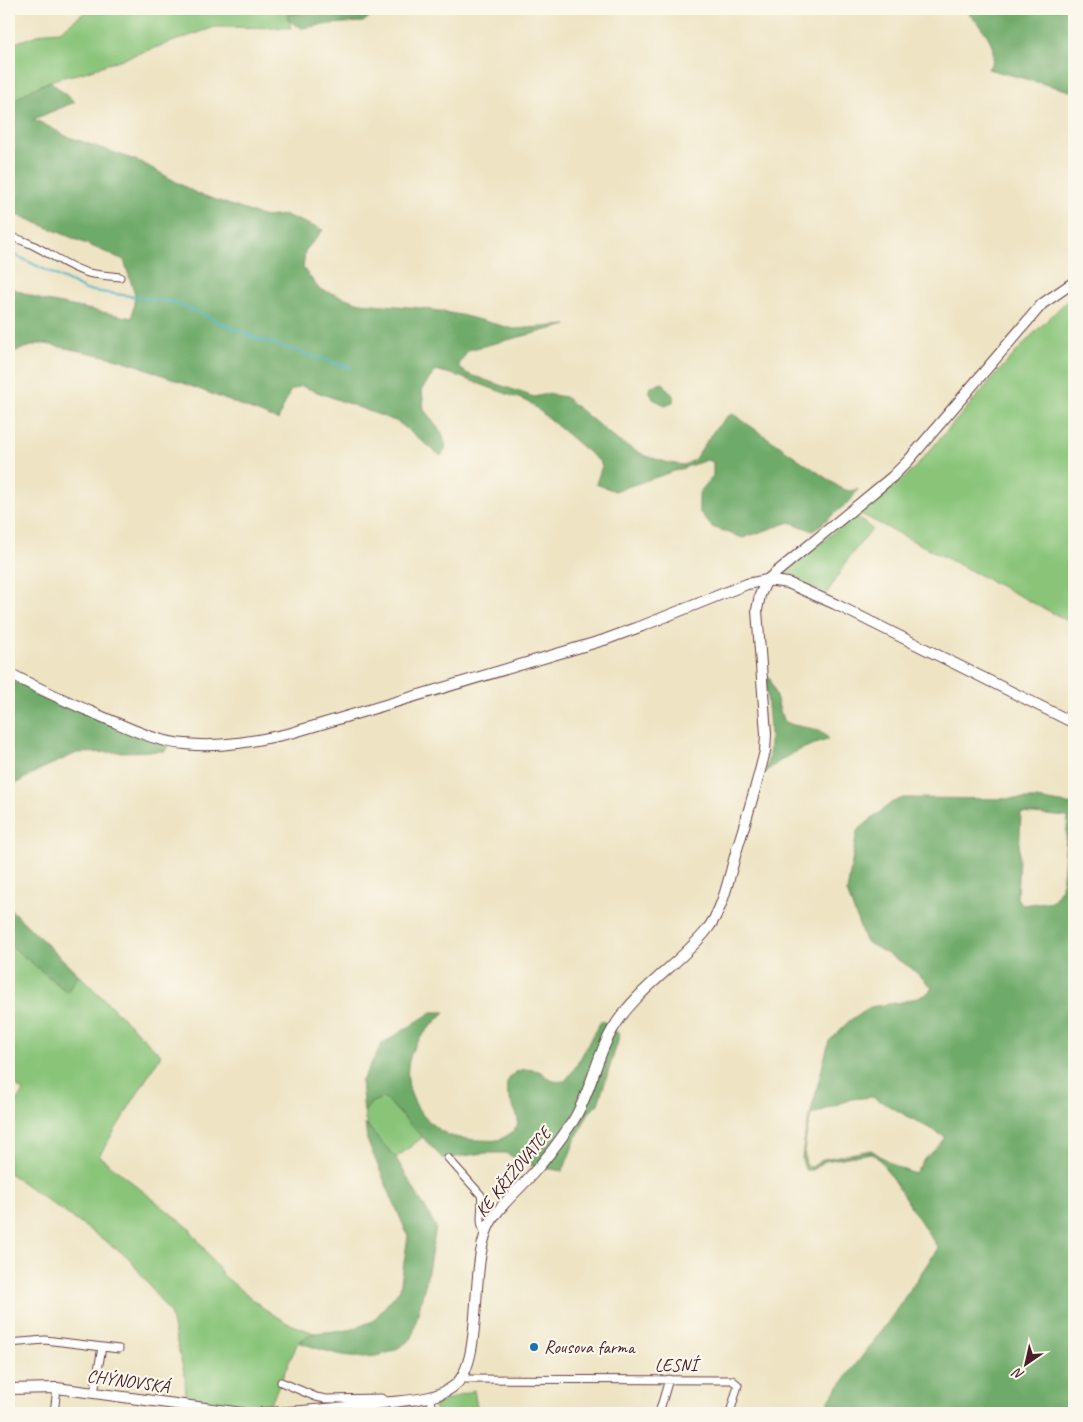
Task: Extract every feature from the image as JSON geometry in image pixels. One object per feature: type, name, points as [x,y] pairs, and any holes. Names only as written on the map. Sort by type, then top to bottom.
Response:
[{"type":"street","points":[[9,237],[37,247],[88,273],[120,277]]},
{"type":"street","points":[[767,580],[892,477],[908,461],[1042,304],[1074,282]]},
{"type":"street","points":[[9,673],[48,694],[156,738],[184,744],[232,744],[291,733],[604,640],[746,584],[767,580],[788,583],[835,604],[1074,723]]},
{"type":"street","name":"KE KŘIŽOVATCE","points":[[461,1379],[467,1369],[470,1355],[482,1247],[485,1233],[493,1217],[539,1167],[574,1120],[600,1056],[616,1024],[628,1008],[692,948],[708,929],[719,907],[765,751],[766,734],[757,610],[760,595],[767,580]]},
{"type":"street","points":[[448,1158],[481,1195],[483,1202],[480,1222],[485,1233]]},
{"type":"street","points":[[9,1343],[45,1340],[119,1349]]},
{"type":"street","points":[[94,1393],[102,1347]]},
{"type":"street","points":[[262,1413],[292,1413],[430,1397],[450,1389],[461,1379]]},
{"type":"street","name":"LESNÍ","points":[[461,1379],[732,1380],[738,1385],[730,1413]]},
{"type":"street","points":[[659,1413],[669,1379]]},
{"type":"street","points":[[281,1382],[316,1397],[326,1399],[381,1398],[387,1402]]},
{"type":"street","points":[[54,1413],[57,1388]]},
{"type":"street","name":"CHÝNOVSKÁ","points":[[9,1389],[57,1388],[185,1410],[242,1413]]},
{"type":"street","points":[[430,1397],[434,1413]]},
{"type":"shaded area","points":[[769,1400],[785,1405],[783,1413],[765,1413]]},
{"type":"green space","points":[[89,9],[304,9],[302,13],[288,15],[291,28],[215,27],[79,74],[51,81],[9,104],[9,45],[46,32],[60,31]]},
{"type":"green space","points":[[304,9],[379,9],[363,22],[302,28],[289,21],[287,15],[302,13]]},
{"type":"green space","points":[[965,9],[1074,9],[1074,62],[1072,63],[1074,92],[988,69],[993,59],[991,44],[984,31]]},
{"type":"green space","points":[[50,81],[75,102],[34,119],[66,136],[141,162],[196,193],[265,217],[285,215],[323,230],[305,251],[303,268],[319,289],[360,303],[421,308],[461,315],[514,329],[567,325],[468,350],[458,367],[468,374],[534,397],[547,394],[565,397],[618,441],[646,456],[669,463],[684,465],[694,460],[715,429],[728,416],[733,414],[842,489],[850,491],[858,489],[851,500],[813,531],[790,522],[743,538],[712,527],[699,511],[699,493],[713,476],[713,462],[707,460],[615,491],[596,484],[602,466],[599,461],[529,402],[436,370],[422,389],[424,410],[442,433],[446,447],[441,456],[398,422],[301,386],[290,391],[278,420],[137,365],[114,358],[46,344],[38,344],[9,353],[9,287],[42,300],[132,318],[135,295],[124,260],[9,211],[9,104],[27,92]]},
{"type":"green space","points":[[1074,294],[1074,624],[859,513],[910,473],[1031,336]]},
{"type":"green space","points":[[663,383],[674,397],[673,402],[665,405],[653,399],[649,390],[652,386]]},
{"type":"green space","points":[[854,515],[872,529],[850,556],[827,593],[782,576]]},
{"type":"green space","points":[[766,678],[770,678],[783,720],[794,725],[819,731],[828,738],[786,757],[765,773],[770,749]]},
{"type":"green space","points":[[9,679],[125,731],[168,746],[165,751],[77,753],[39,770],[15,784],[9,793]]},
{"type":"green space","points":[[903,798],[1036,799],[1074,805],[1074,1413],[826,1413],[829,1400],[888,1322],[938,1248],[880,1160],[871,1153],[825,1161],[812,1170],[805,1170],[802,1159],[805,1135],[829,1041],[849,1021],[870,1007],[902,1002],[925,995],[933,988],[910,967],[865,941],[847,892],[857,831],[891,803]],"holes":[[[1021,813],[1068,817],[1062,888],[1053,901],[1022,905],[1017,898]],[[873,1097],[945,1137],[935,1150],[924,1159],[915,1174],[897,1167],[871,1150],[824,1159],[812,1167],[807,1167],[805,1161],[806,1134],[811,1115],[851,1099]]]},
{"type":"green space","points":[[9,908],[79,975],[67,992],[9,944]]},
{"type":"green space","points":[[9,944],[67,992],[79,975],[161,1055],[99,1156],[189,1228],[224,1276],[262,1307],[285,1322],[314,1333],[298,1342],[271,1403],[265,1407],[186,1400],[185,1377],[170,1313],[128,1257],[9,1173],[9,1115],[23,1091],[9,1081]]},
{"type":"green space","points":[[432,1012],[445,1012],[412,1050],[408,1068],[410,1091],[420,1111],[435,1127],[457,1138],[498,1140],[508,1135],[518,1124],[517,1115],[507,1090],[510,1078],[516,1072],[525,1069],[535,1070],[541,1072],[549,1079],[565,1081],[576,1067],[602,1020],[620,1035],[598,1104],[588,1114],[563,1171],[532,1166],[505,1153],[484,1153],[443,1159],[388,1101],[382,1098],[371,1103],[364,1112],[361,1082],[382,1044]]},
{"type":"green space","points":[[382,1098],[388,1101],[423,1137],[396,1158],[378,1139],[364,1116],[366,1109],[371,1103]]},
{"type":"green space","points":[[365,1123],[396,1158],[436,1227],[427,1277],[412,1338],[398,1348],[384,1354],[360,1357],[334,1353],[298,1342],[314,1333],[349,1330],[373,1321],[400,1289],[408,1236],[367,1140]]},
{"type":"green space","points":[[474,1390],[478,1413],[436,1413],[434,1405]]},
{"type":"waterway","points":[[9,252],[86,290],[174,302],[253,337],[351,368]]},
{"type":"place","name":"Rousova farma","points":[[534,1347]]}]
